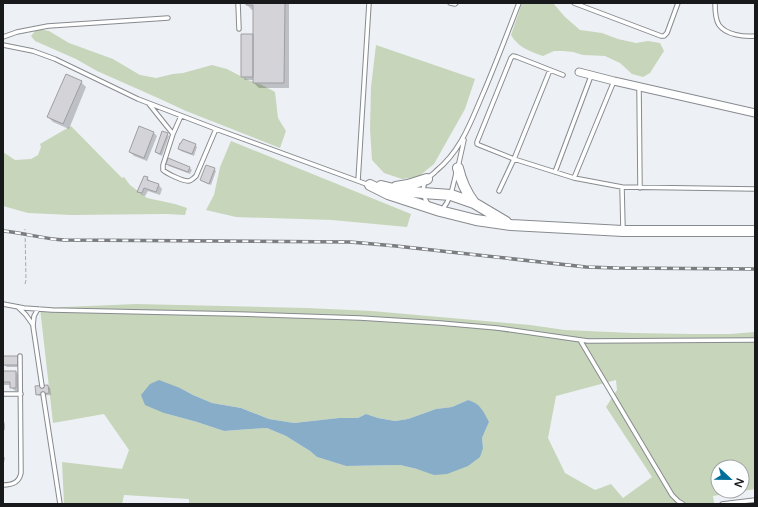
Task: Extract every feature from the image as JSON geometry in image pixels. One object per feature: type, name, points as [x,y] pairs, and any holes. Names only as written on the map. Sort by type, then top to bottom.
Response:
[{"type":"street","points":[[579,72],[755,113]]},
{"type":"street","points":[[458,168],[462,185],[474,203]]},
{"type":"street","points":[[385,187],[408,185],[427,179]]},
{"type":"street","points":[[370,185],[398,190],[450,195],[474,203],[511,225]]},
{"type":"street","points":[[370,185],[388,194],[436,210],[469,218],[511,225],[623,231],[755,231]]},
{"type":"lane","points":[[238,3],[238,29]]},
{"type":"lane","points":[[358,181],[369,3]]},
{"type":"lane","points":[[450,3],[456,3]]},
{"type":"lane","points":[[464,137],[458,168],[450,195],[445,206],[436,210],[427,202],[423,193],[424,185],[427,179],[453,154],[464,137],[500,53],[519,3]]},
{"type":"lane","points":[[574,3],[664,36],[667,33],[678,3]]},
{"type":"lane","points":[[715,3],[716,18],[719,25],[739,36],[755,36]]},
{"type":"lane","points":[[3,37],[17,32],[48,26],[168,18]]},
{"type":"lane","points":[[3,45],[33,51],[55,59],[148,103],[370,185]]},
{"type":"lane","points":[[563,75],[517,56],[511,58],[478,138],[477,144],[514,159],[574,178],[622,187],[755,189]]},
{"type":"lane","points":[[499,192],[550,70]]},
{"type":"lane","points":[[555,172],[592,75]]},
{"type":"lane","points":[[574,178],[614,81]]},
{"type":"lane","points":[[639,86],[640,188]]},
{"type":"lane","points":[[148,103],[173,134]]},
{"type":"lane","points":[[181,116],[173,134],[163,165],[163,170],[166,173],[188,181],[192,180],[196,176],[216,129]]},
{"type":"lane","points":[[622,187],[623,231]]},
{"type":"lane","points":[[3,304],[38,309],[97,312],[128,311],[360,318],[440,323],[513,330],[580,340],[599,341],[755,340]]},
{"type":"lane","points":[[17,306],[26,315],[33,326]]},
{"type":"lane","points":[[38,309],[34,316],[33,326],[42,386]]},
{"type":"lane","points":[[580,340],[672,495],[683,504]]},
{"type":"lane","points":[[3,484],[9,485],[15,483],[21,473],[20,356]]},
{"type":"lane","points":[[3,394],[21,394]]},
{"type":"lane","points":[[43,394],[60,504]]},
{"type":"lane","points":[[722,504],[755,500]]},
{"type":"path","points":[[25,230],[25,284]]},
{"type":"green space","points":[[522,3],[553,3],[565,17],[580,30],[602,33],[618,39],[636,43],[648,41],[660,43],[664,51],[650,73],[643,77],[632,74],[620,63],[605,56],[554,51],[543,56],[529,51],[521,46],[511,35]]},
{"type":"green space","points":[[37,29],[49,31],[69,43],[113,59],[140,75],[156,78],[183,73],[212,65],[227,69],[248,80],[262,85],[275,92],[278,118],[286,131],[280,148],[186,111],[35,41],[31,36]]},
{"type":"green space","points":[[376,45],[475,79],[465,109],[434,164],[418,177],[402,179],[384,173],[372,160],[370,129],[371,87]]},
{"type":"green space","points":[[71,126],[122,178],[124,177],[130,185],[147,198],[187,208],[185,215],[72,215],[28,213],[3,206],[3,152],[15,160],[31,159],[38,155],[41,147],[40,144]]},
{"type":"green space","points":[[231,141],[411,214],[407,227],[332,220],[236,217],[206,210],[214,195],[220,167]]},
{"type":"green space","points":[[136,304],[307,308],[372,311],[530,325],[565,330],[691,334],[730,334],[755,332],[755,489],[750,490],[750,459],[710,459],[710,499],[713,499],[714,503],[717,504],[189,504],[189,499],[124,495],[122,504],[64,504],[62,462],[122,469],[129,450],[104,414],[53,423],[40,308]],"holes":[[[616,380],[617,390],[606,407],[652,477],[623,498],[611,484],[595,490],[565,473],[548,438],[556,396]],[[180,388],[212,403],[241,408],[269,419],[294,423],[339,418],[358,418],[366,414],[395,421],[408,419],[436,409],[452,407],[468,400],[489,422],[482,438],[483,448],[417,469],[400,465],[346,466],[317,457],[286,436],[267,428],[224,431],[164,413]]]},
{"type":"water","points":[[159,380],[212,403],[241,408],[269,419],[294,423],[339,418],[358,418],[366,414],[395,421],[408,419],[436,409],[452,407],[468,400],[479,406],[489,422],[482,438],[483,448],[480,457],[468,466],[447,474],[434,475],[400,465],[346,466],[317,457],[286,436],[267,428],[224,431],[164,413],[145,405],[141,395],[150,384]]},
{"type":"building","points":[[246,3],[285,3],[284,83],[253,83],[253,5],[246,5]]},
{"type":"building","points":[[241,34],[253,34],[253,77],[241,77]]},
{"type":"building","points":[[66,74],[82,81],[63,124],[47,117]]},
{"type":"building","points":[[139,126],[154,132],[144,158],[129,152]]},
{"type":"building","points":[[162,131],[168,133],[160,154],[155,152]]},
{"type":"building","points":[[183,139],[196,144],[192,154],[178,149]]},
{"type":"building","points":[[168,158],[190,167],[188,172],[166,164]]},
{"type":"building","points":[[206,165],[215,168],[209,184],[200,180]]},
{"type":"building","points":[[144,176],[148,177],[147,180],[159,184],[156,192],[144,188],[142,193],[137,192]]},
{"type":"building","points":[[3,356],[18,356],[18,365],[3,365]]},
{"type":"building","points":[[3,371],[16,371],[16,388],[10,388],[10,382],[3,382]]},
{"type":"building","points":[[48,385],[49,393],[36,395],[35,386]]},
{"type":"railway","points":[[3,231],[64,240],[350,242],[586,267],[755,269]]}]
